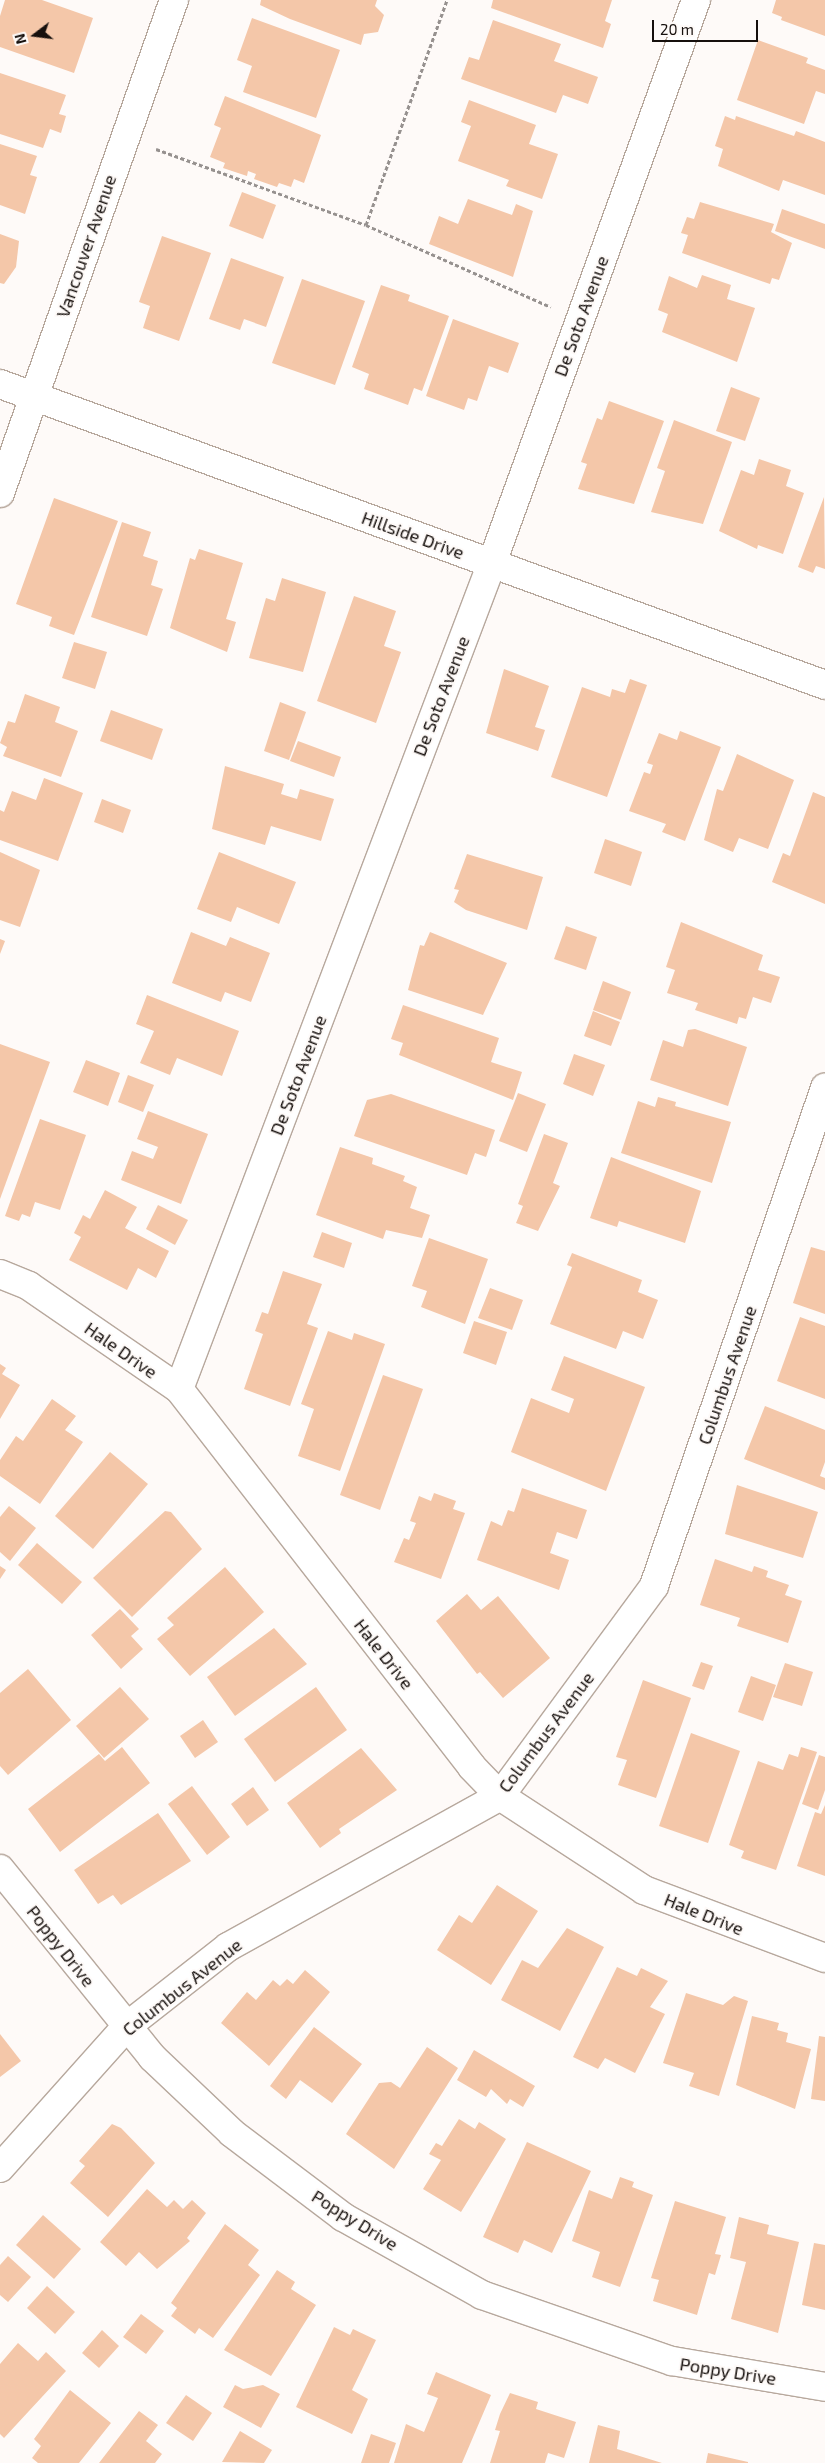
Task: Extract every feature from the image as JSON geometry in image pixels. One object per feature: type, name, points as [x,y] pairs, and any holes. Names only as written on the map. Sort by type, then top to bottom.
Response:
[{"type":"street","name":"Vancouver Avenue","points":[[0,493],[35,397],[123,137],[174,0]]},
{"type":"street","name":"De Soto Avenue","points":[[179,1389],[492,563],[696,0]]},
{"type":"street","name":"Hillside Drive","points":[[0,384],[825,685]]},
{"type":"street","name":"Columbus Avenue","points":[[0,2168],[126,2027],[228,1947],[500,1796],[654,1586],[825,1088]]},
{"type":"street","name":"Hale Drive","points":[[0,1274],[28,1286],[179,1389],[472,1766],[500,1796],[644,1890],[825,1958]]},
{"type":"street","name":"Poppy Drive","points":[[0,1869],[126,2027],[232,2133],[343,2217],[482,2295],[672,2362],[825,2387]]},
{"type":"path","points":[[366,225],[446,0]]},
{"type":"path","points":[[123,137],[366,225],[579,319]]},
{"type":"building","points":[[5,0],[42,0],[93,18],[74,73],[0,47],[0,16]]},
{"type":"building","points":[[261,0],[377,0],[375,6],[384,15],[378,32],[364,34],[361,45],[290,19],[260,5]]},
{"type":"building","points":[[493,0],[612,0],[605,21],[611,24],[603,48],[491,8]]},
{"type":"building","points":[[776,0],[825,0],[825,36],[781,20],[782,17],[772,13]]},
{"type":"building","points":[[252,18],[340,50],[316,118],[243,92],[252,66],[237,60]]},
{"type":"building","points":[[493,20],[561,44],[554,61],[598,77],[588,104],[563,95],[556,113],[461,79],[469,57],[479,60]]},
{"type":"building","points":[[758,40],[808,58],[806,63],[825,70],[825,94],[816,91],[804,124],[737,100]]},
{"type":"building","points":[[0,73],[66,95],[59,114],[66,116],[61,133],[50,129],[43,148],[0,134]]},
{"type":"building","points":[[225,96],[321,135],[304,183],[294,179],[291,187],[279,183],[277,187],[254,179],[256,174],[248,171],[247,176],[223,168],[225,163],[210,157],[221,128],[214,125]]},
{"type":"building","points":[[469,100],[536,125],[529,144],[558,154],[542,199],[506,186],[509,180],[458,161],[471,126],[461,122]]},
{"type":"building","points":[[725,116],[735,120],[736,116],[794,136],[796,131],[825,142],[825,195],[783,180],[779,191],[718,166],[723,149],[715,146]]},
{"type":"building","points":[[0,144],[37,156],[30,175],[37,177],[25,214],[0,205]]},
{"type":"building","points":[[242,192],[276,205],[263,239],[229,226]]},
{"type":"building","points":[[468,199],[512,215],[516,204],[533,211],[513,277],[429,244],[439,216],[458,224]]},
{"type":"building","points":[[700,202],[774,224],[771,232],[792,243],[779,280],[772,278],[770,284],[682,253],[688,235],[681,233],[687,217],[694,219]]},
{"type":"building","points":[[782,209],[825,224],[825,249],[775,231]]},
{"type":"building","points":[[0,234],[19,241],[16,267],[4,284],[0,283]]},
{"type":"building","points":[[162,236],[211,253],[179,341],[143,328],[150,306],[139,302]]},
{"type":"building","points":[[231,258],[284,277],[266,327],[244,319],[240,330],[209,319]]},
{"type":"building","points":[[702,275],[731,285],[727,299],[755,308],[737,362],[662,332],[668,314],[658,310],[669,276],[697,288]]},
{"type":"building","points":[[302,279],[365,301],[335,385],[272,363]]},
{"type":"building","points":[[381,285],[410,295],[408,301],[449,316],[422,391],[414,388],[408,405],[364,389],[369,374],[352,367]]},
{"type":"building","points":[[453,319],[519,343],[508,373],[489,366],[477,401],[468,398],[464,410],[426,396]]},
{"type":"building","points":[[731,387],[760,398],[745,441],[716,431]]},
{"type":"building","points":[[609,401],[664,421],[634,504],[578,489],[587,464],[581,462],[597,418],[602,420]]},
{"type":"building","points":[[674,420],[732,442],[703,524],[651,512],[665,471],[657,468]]},
{"type":"building","points":[[759,459],[791,470],[786,486],[804,493],[783,554],[758,545],[757,549],[719,531],[741,470],[754,475]]},
{"type":"building","points":[[824,497],[825,569],[816,566],[813,573],[798,567]]},
{"type":"building","points":[[54,498],[118,521],[74,635],[49,626],[52,617],[16,604]]},
{"type":"building","points":[[122,522],[151,532],[143,556],[158,561],[151,585],[163,589],[147,636],[91,617]]},
{"type":"building","points":[[199,549],[243,563],[226,619],[236,622],[227,652],[170,628],[190,558],[195,560]]},
{"type":"building","points":[[282,578],[326,592],[303,672],[249,658],[266,598],[275,601]]},
{"type":"building","points":[[354,596],[396,611],[384,646],[401,652],[376,723],[317,701]]},
{"type":"building","points":[[74,642],[107,652],[95,689],[62,678]]},
{"type":"building","points":[[504,669],[549,686],[535,727],[545,730],[538,751],[486,733]]},
{"type":"building","points":[[630,679],[647,685],[607,797],[551,777],[582,687],[610,697],[612,689],[625,693]]},
{"type":"building","points":[[25,694],[60,707],[55,722],[78,731],[61,777],[3,756],[7,747],[0,743],[8,721],[15,723]]},
{"type":"building","points":[[280,702],[306,712],[289,760],[264,751]]},
{"type":"building","points":[[111,710],[163,729],[152,760],[100,741]]},
{"type":"building","points":[[680,731],[721,747],[685,841],[662,832],[666,824],[629,811],[644,772],[650,774],[653,765],[647,763],[659,733],[677,740]]},
{"type":"building","points":[[298,741],[341,757],[334,777],[290,761]]},
{"type":"building","points":[[737,754],[794,780],[768,849],[739,838],[733,852],[704,840],[717,789],[723,791]]},
{"type":"building","points":[[225,766],[284,784],[281,794],[297,799],[300,789],[334,799],[321,841],[271,826],[265,845],[212,829]]},
{"type":"building","points":[[44,778],[83,793],[58,861],[0,840],[0,810],[4,812],[12,791],[36,800]]},
{"type":"building","points":[[813,792],[825,797],[825,904],[772,882],[783,853],[790,856]]},
{"type":"building","points":[[102,799],[131,810],[123,833],[94,822]]},
{"type":"building","points":[[605,839],[642,852],[631,886],[594,873]]},
{"type":"building","points":[[0,852],[40,870],[20,927],[0,920]]},
{"type":"building","points":[[219,852],[296,882],[279,924],[237,907],[231,922],[197,909]]},
{"type":"building","points":[[467,854],[543,877],[527,930],[466,910],[454,902],[459,890],[454,889]]},
{"type":"building","points":[[681,922],[763,955],[758,970],[780,977],[771,1003],[753,997],[746,1019],[739,1017],[737,1024],[695,1010],[698,1003],[667,993],[675,970],[666,967]]},
{"type":"building","points":[[566,926],[597,937],[586,970],[554,959]]},
{"type":"building","points":[[191,932],[226,946],[230,937],[270,953],[251,1002],[225,992],[221,1002],[172,983]]},
{"type":"building","points":[[430,932],[507,963],[483,1015],[408,990],[420,945],[424,946]]},
{"type":"building","points":[[0,939],[5,941],[0,954]]},
{"type":"building","points":[[603,981],[631,992],[621,1020],[593,1010]]},
{"type":"building","points":[[147,995],[239,1031],[222,1076],[177,1058],[170,1075],[140,1063],[154,1031],[136,1024]]},
{"type":"building","points":[[403,1005],[499,1038],[491,1062],[522,1072],[513,1100],[399,1055],[403,1043],[391,1039]]},
{"type":"building","points":[[593,1011],[620,1022],[611,1046],[584,1036]]},
{"type":"building","points":[[695,1029],[747,1047],[728,1106],[650,1080],[663,1040],[683,1047],[688,1030]]},
{"type":"building","points":[[0,1044],[50,1062],[0,1199]]},
{"type":"building","points":[[574,1054],[605,1065],[593,1096],[563,1084]]},
{"type":"building","points":[[86,1060],[120,1073],[108,1106],[73,1092]]},
{"type":"building","points":[[128,1075],[154,1085],[143,1112],[118,1102]]},
{"type":"building","points":[[518,1093],[546,1104],[527,1152],[499,1141]]},
{"type":"building","points":[[391,1094],[495,1130],[486,1157],[475,1153],[467,1175],[354,1136],[367,1100]]},
{"type":"building","points":[[658,1097],[676,1102],[675,1106],[731,1122],[712,1183],[621,1153],[638,1101],[655,1107]]},
{"type":"building","points":[[148,1111],[208,1134],[181,1204],[121,1180],[132,1151],[153,1159],[158,1147],[137,1139]]},
{"type":"building","points":[[40,1119],[86,1135],[60,1210],[35,1202],[30,1217],[22,1214],[19,1221],[5,1216]]},
{"type":"building","points":[[544,1134],[568,1143],[553,1183],[560,1186],[538,1231],[516,1223],[523,1206],[518,1204]]},
{"type":"building","points":[[340,1147],[373,1158],[372,1164],[405,1176],[403,1181],[417,1187],[410,1208],[430,1215],[422,1238],[386,1230],[383,1239],[316,1215]]},
{"type":"building","points":[[611,1157],[701,1191],[685,1243],[619,1221],[617,1227],[590,1218]]},
{"type":"building","points":[[105,1190],[137,1207],[125,1228],[169,1251],[156,1278],[138,1268],[127,1290],[69,1260],[81,1237],[74,1233],[83,1215],[90,1219]]},
{"type":"building","points":[[158,1205],[188,1220],[175,1245],[146,1229]]},
{"type":"building","points":[[322,1232],[352,1243],[344,1268],[313,1257]]},
{"type":"building","points":[[429,1238],[488,1259],[465,1324],[421,1307],[427,1291],[412,1286]]},
{"type":"building","points":[[811,1247],[825,1251],[825,1314],[793,1303]]},
{"type":"building","points":[[572,1253],[642,1280],[638,1292],[658,1300],[643,1339],[623,1331],[616,1349],[550,1324],[572,1267],[567,1265]]},
{"type":"building","points":[[283,1271],[322,1284],[307,1324],[318,1328],[290,1406],[244,1389],[263,1334],[255,1331],[262,1312],[268,1314]]},
{"type":"building","points":[[490,1288],[523,1300],[512,1330],[478,1318]]},
{"type":"building","points":[[800,1317],[825,1326],[825,1399],[777,1381]]},
{"type":"building","points":[[474,1321],[507,1332],[496,1365],[463,1353]]},
{"type":"building","points":[[328,1331],[352,1340],[354,1333],[385,1344],[340,1471],[298,1456],[314,1409],[301,1404]]},
{"type":"building","points":[[564,1356],[645,1387],[606,1491],[511,1452],[531,1398],[569,1413],[574,1399],[551,1390]]},
{"type":"building","points":[[0,1364],[6,1368],[2,1374],[20,1385],[0,1419]]},
{"type":"building","points":[[383,1375],[423,1389],[380,1510],[340,1495]]},
{"type":"building","points":[[52,1399],[76,1416],[65,1430],[83,1442],[40,1504],[0,1476],[0,1460],[16,1436],[23,1441]]},
{"type":"building","points":[[765,1406],[825,1430],[825,1462],[820,1476],[825,1478],[825,1490],[744,1459]]},
{"type":"building","points":[[110,1452],[148,1484],[93,1549],[55,1516]]},
{"type":"building","points":[[737,1485],[818,1512],[803,1558],[725,1534]]},
{"type":"building","points":[[522,1488],[587,1510],[577,1539],[557,1532],[550,1553],[569,1560],[559,1590],[477,1560],[491,1521],[502,1526],[508,1510],[514,1512]]},
{"type":"building","points":[[434,1493],[456,1501],[453,1509],[465,1513],[441,1579],[394,1562],[404,1538],[409,1540],[416,1523],[410,1521],[419,1496],[431,1501]]},
{"type":"building","points":[[9,1506],[36,1528],[10,1561],[0,1552],[0,1517]]},
{"type":"building","points":[[165,1511],[171,1512],[202,1549],[132,1617],[93,1578]]},
{"type":"building","points":[[37,1543],[82,1582],[62,1604],[18,1565]]},
{"type":"building","points":[[715,1559],[752,1572],[754,1566],[768,1571],[766,1577],[789,1585],[785,1595],[802,1601],[788,1643],[737,1626],[740,1618],[700,1605]]},
{"type":"building","points":[[0,1566],[6,1570],[0,1579]]},
{"type":"building","points":[[225,1567],[264,1612],[190,1676],[157,1639],[174,1625],[167,1618]]},
{"type":"building","points":[[467,1594],[481,1610],[498,1596],[550,1658],[503,1698],[480,1672],[477,1674],[436,1621]]},
{"type":"building","points":[[120,1609],[139,1629],[131,1636],[143,1649],[121,1669],[91,1635]]},
{"type":"building","points":[[274,1628],[307,1664],[235,1716],[207,1677]]},
{"type":"building","points":[[701,1662],[713,1666],[704,1690],[692,1686]]},
{"type":"building","points":[[785,1663],[813,1672],[802,1706],[773,1697]]},
{"type":"building","points":[[28,1669],[71,1720],[8,1775],[0,1766],[0,1693]]},
{"type":"building","points":[[751,1676],[776,1685],[763,1721],[738,1712]]},
{"type":"building","points":[[643,1680],[691,1698],[656,1798],[618,1785],[627,1760],[616,1757]]},
{"type":"building","points":[[120,1687],[149,1719],[104,1758],[76,1726]]},
{"type":"building","points":[[316,1687],[347,1730],[275,1782],[244,1739]]},
{"type":"building","points":[[203,1720],[218,1742],[195,1758],[180,1736]]},
{"type":"building","points":[[691,1733],[740,1751],[708,1843],[659,1826]]},
{"type":"building","points":[[122,1747],[150,1783],[60,1852],[28,1809],[99,1754],[105,1761]]},
{"type":"building","points":[[801,1747],[817,1752],[776,1870],[741,1858],[744,1851],[729,1845],[758,1761],[783,1770],[789,1754],[798,1757]]},
{"type":"building","points":[[361,1748],[397,1790],[339,1829],[341,1833],[320,1848],[287,1803]]},
{"type":"building","points":[[819,1755],[825,1757],[825,1790],[818,1810],[802,1804]]},
{"type":"building","points":[[192,1786],[230,1837],[207,1855],[168,1804]]},
{"type":"building","points":[[253,1787],[269,1810],[247,1826],[231,1804]]},
{"type":"building","points":[[825,1805],[825,1876],[797,1866],[815,1812],[821,1814]]},
{"type":"building","points":[[158,1813],[191,1861],[121,1905],[113,1895],[98,1904],[74,1870]]},
{"type":"building","points":[[497,1885],[538,1911],[491,1985],[437,1950],[459,1915],[472,1923]]},
{"type":"building","points":[[567,1928],[604,1947],[560,2031],[501,2000],[522,1960],[538,1968]]},
{"type":"building","points":[[617,1967],[637,1976],[641,1968],[668,1981],[650,2007],[665,2014],[635,2073],[605,2058],[598,2069],[573,2057]]},
{"type":"building","points":[[305,1970],[330,1992],[269,2066],[221,2023],[247,1992],[256,2000],[273,1980],[280,1986],[287,1979],[293,1984]]},
{"type":"building","points":[[686,1993],[723,2005],[734,1996],[748,2001],[719,2096],[689,2086],[694,2073],[663,2063]]},
{"type":"building","points":[[752,2016],[779,2023],[777,2030],[788,2033],[786,2042],[811,2049],[795,2109],[736,2085]]},
{"type":"building","points":[[314,2027],[362,2064],[332,2103],[300,2080],[286,2099],[270,2086]]},
{"type":"building","points":[[0,2034],[21,2061],[0,2077]]},
{"type":"building","points":[[819,2036],[825,2037],[825,2101],[811,2099]]},
{"type":"building","points":[[427,2047],[458,2068],[394,2169],[346,2134],[379,2083],[391,2082],[400,2088]]},
{"type":"building","points":[[474,2050],[535,2086],[523,2107],[510,2099],[507,2104],[491,2089],[486,2097],[457,2080]]},
{"type":"building","points":[[459,2119],[475,2129],[479,2122],[506,2139],[461,2212],[423,2189],[441,2160],[429,2154],[436,2143],[442,2146]]},
{"type":"building","points":[[112,2124],[121,2128],[155,2163],[108,2217],[70,2183],[85,2166],[79,2161]]},
{"type":"building","points":[[527,2142],[591,2171],[552,2253],[524,2240],[518,2253],[483,2237]]},
{"type":"building","points":[[620,2177],[634,2182],[632,2187],[653,2195],[620,2287],[592,2277],[600,2252],[572,2241],[589,2190],[612,2199]]},
{"type":"building","points":[[147,2189],[167,2207],[174,2200],[183,2209],[192,2200],[206,2213],[187,2238],[190,2241],[157,2269],[139,2252],[126,2266],[100,2242]]},
{"type":"building","points":[[675,2201],[726,2217],[715,2254],[721,2255],[715,2275],[709,2273],[697,2315],[653,2301],[659,2280],[651,2278]]},
{"type":"building","points":[[43,2215],[81,2249],[54,2279],[16,2245]]},
{"type":"building","points":[[739,2217],[769,2225],[767,2234],[799,2242],[778,2333],[731,2319],[746,2262],[730,2258]]},
{"type":"building","points":[[225,2224],[259,2250],[248,2265],[260,2275],[213,2338],[199,2328],[195,2334],[171,2316],[177,2308],[171,2303]]},
{"type":"building","points":[[814,2243],[825,2245],[825,2310],[802,2305]]},
{"type":"building","points":[[8,2256],[31,2277],[8,2302],[0,2295],[0,2265]]},
{"type":"building","points":[[277,2270],[295,2282],[291,2289],[316,2305],[271,2376],[224,2350]]},
{"type":"building","points":[[47,2286],[75,2312],[55,2334],[27,2308]]},
{"type":"building","points":[[141,2314],[164,2331],[146,2354],[123,2337]]},
{"type":"building","points":[[334,2327],[350,2335],[353,2329],[376,2340],[352,2390],[368,2399],[352,2434],[296,2407]]},
{"type":"building","points":[[102,2330],[119,2346],[99,2368],[82,2353]]},
{"type":"building","points":[[18,2343],[38,2361],[46,2352],[66,2371],[4,2438],[0,2434],[0,2364]]},
{"type":"building","points":[[436,2372],[491,2395],[462,2463],[394,2463],[406,2424],[424,2432],[438,2398],[427,2394]]},
{"type":"building","points":[[235,2385],[243,2389],[263,2385],[280,2394],[261,2428],[223,2407]]},
{"type":"building","points":[[70,2390],[111,2423],[79,2463],[38,2463],[32,2458],[41,2446],[34,2439]]},
{"type":"building","points":[[510,2393],[538,2402],[536,2409],[576,2422],[564,2458],[548,2453],[545,2463],[490,2463],[500,2431],[495,2430]]},
{"type":"building","points":[[186,2395],[212,2413],[193,2441],[166,2423]]},
{"type":"building","points":[[139,2411],[158,2425],[146,2441],[162,2454],[155,2463],[99,2463]]},
{"type":"building","points":[[598,2425],[620,2431],[617,2449],[662,2463],[589,2463]]},
{"type":"building","points":[[240,2431],[272,2450],[264,2463],[222,2462]]},
{"type":"building","points":[[371,2434],[396,2443],[389,2463],[361,2463]]},
{"type":"building","points":[[708,2453],[748,2462],[748,2463],[706,2463]]}]
